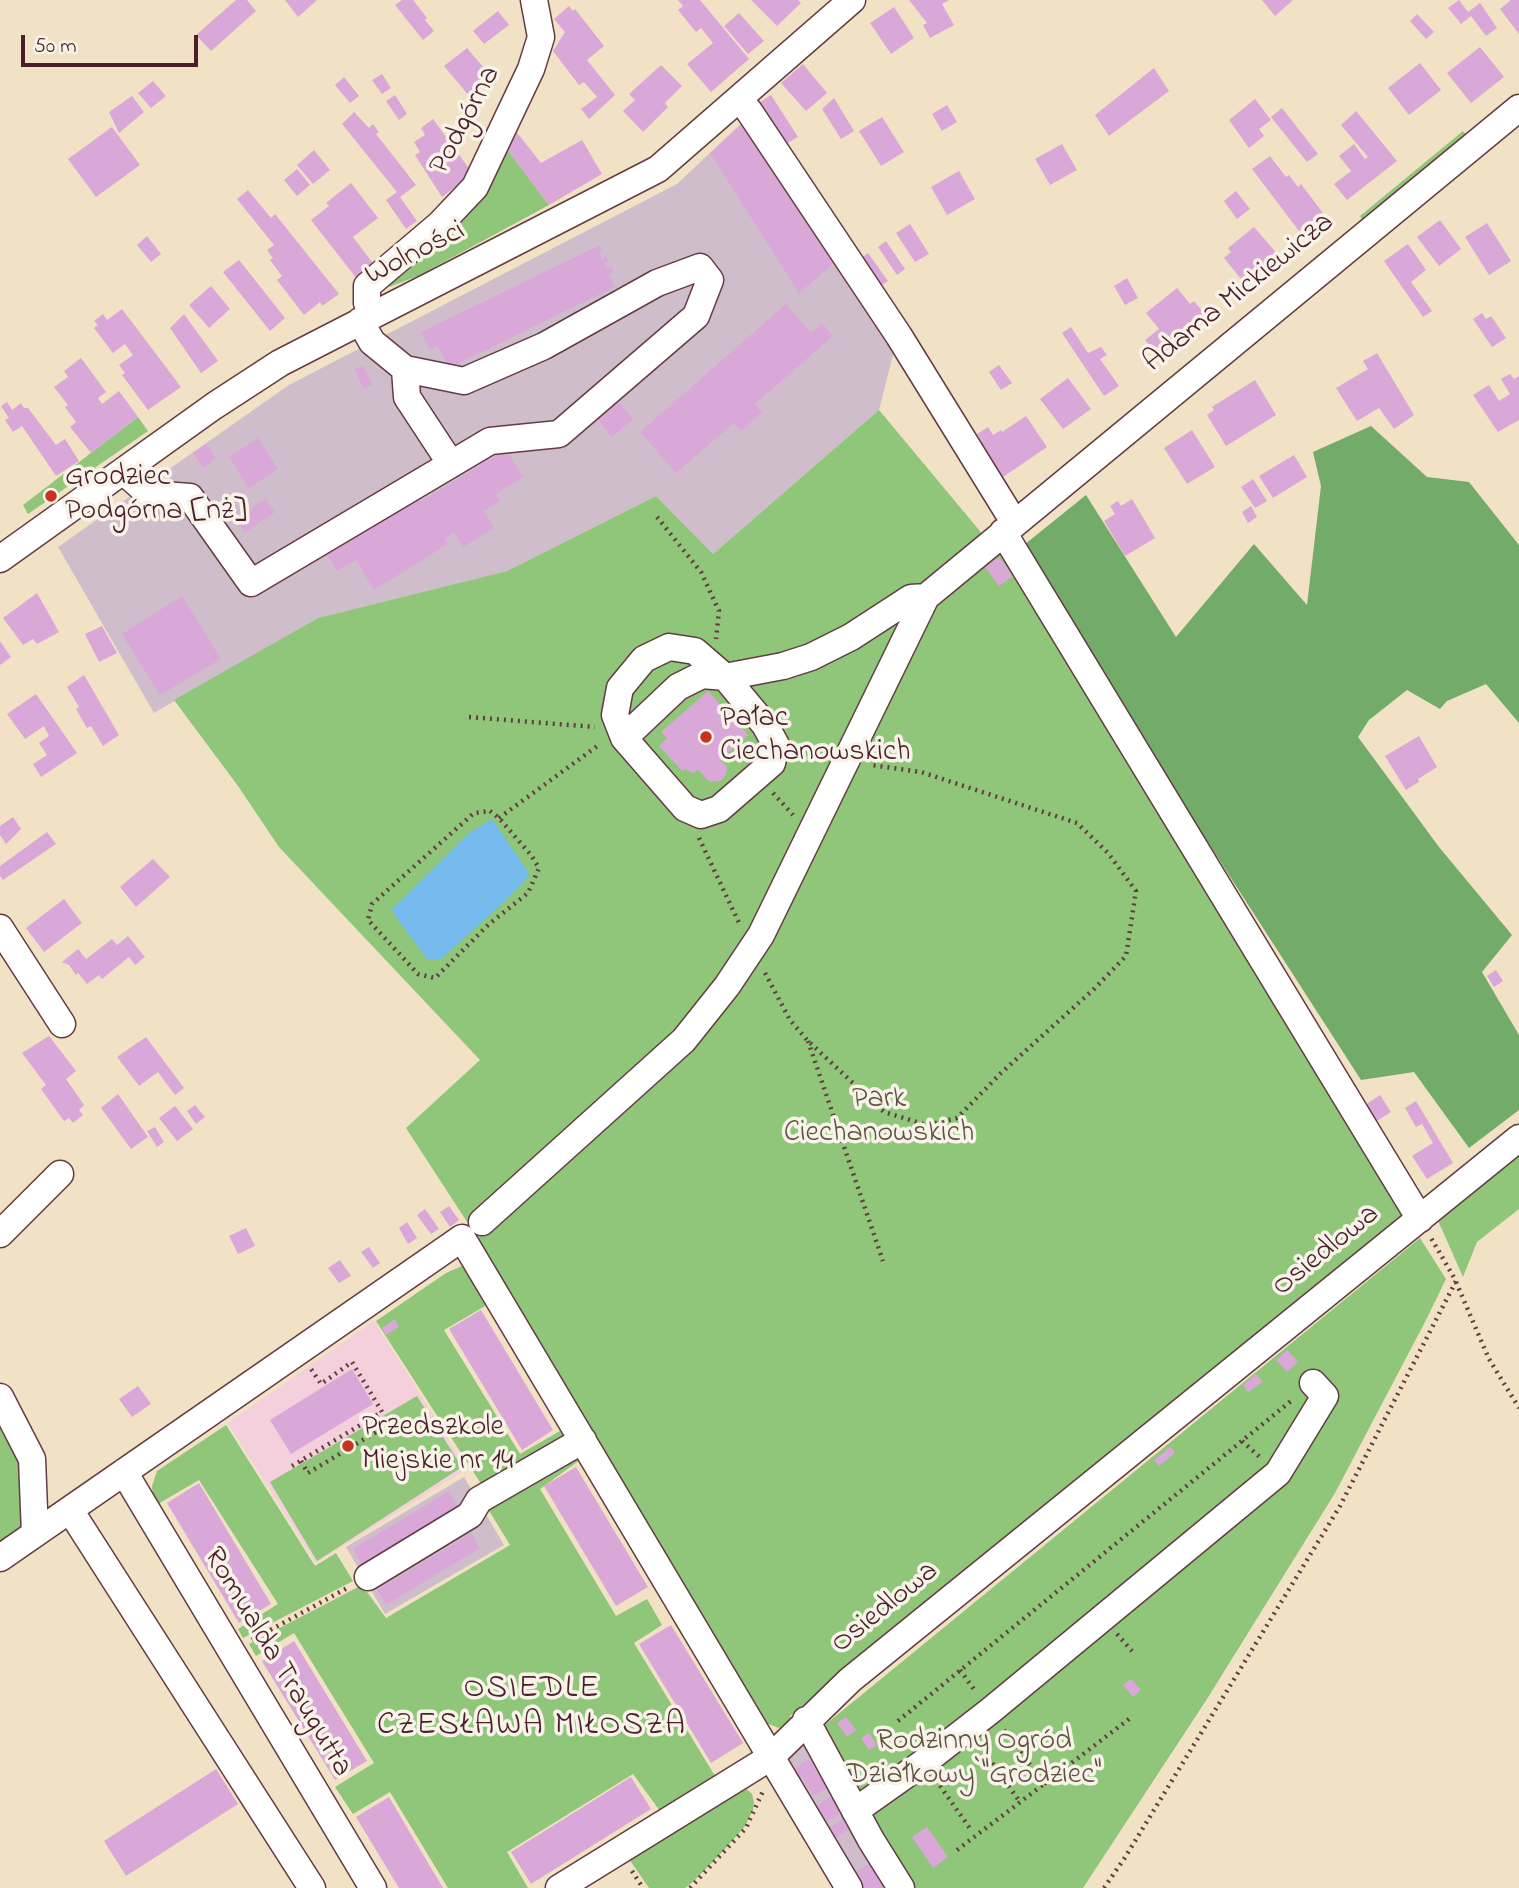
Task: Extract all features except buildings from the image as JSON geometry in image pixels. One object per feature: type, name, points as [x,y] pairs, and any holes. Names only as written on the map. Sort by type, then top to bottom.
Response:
[{"type":"street","name":"Podgórna","points":[[366,318],[367,286],[440,224],[475,187],[531,69],[541,37],[534,0]]},
{"type":"street","name":"Wolności","points":[[0,559],[256,378],[366,318],[649,175],[686,146],[852,0]]},
{"type":"street","points":[[739,99],[899,336],[1009,527],[1420,1219]]},
{"type":"street","name":"Adama Mickiewicza","points":[[926,597],[1519,108]]},
{"type":"street","points":[[123,471],[149,494],[190,497],[251,583],[490,441],[559,434],[696,316],[710,280],[700,267],[657,283],[544,346],[464,381],[405,369],[372,342],[366,318]]},
{"type":"street","points":[[405,369],[407,397],[451,464]]},
{"type":"street","points":[[0,1558],[472,1230],[684,1040],[727,986],[761,935],[926,597],[911,598],[851,637],[811,657],[783,666],[725,677],[702,675],[678,687],[622,733]]},
{"type":"street","points":[[670,647],[695,651],[725,677],[765,725],[776,745],[772,763],[719,809],[701,815],[685,808],[622,733],[615,715],[620,688],[644,659],[670,647]]},
{"type":"street","points":[[0,928],[62,1024]]},
{"type":"street","name":"Osiedlowa","points":[[773,1761],[806,1720],[872,1663],[1519,1138]]},
{"type":"street","points":[[0,1234],[61,1174]]},
{"type":"street","points":[[472,1230],[583,1440],[849,1888]]},
{"type":"street","points":[[855,1811],[990,1711],[1278,1473],[1325,1396],[1314,1383]]},
{"type":"street","points":[[0,1397],[32,1459],[35,1534]]},
{"type":"street","points":[[368,1577],[470,1515],[479,1500],[583,1440]]},
{"type":"street","name":"Romualda Traugutta","points":[[124,1472],[373,1888]]},
{"type":"street","points":[[70,1510],[312,1888]]},
{"type":"street","points":[[806,1720],[871,1840],[901,1888]]},
{"type":"street","points":[[559,1888],[773,1761]]},
{"type":"street","points":[[834,1863],[871,1840]]},
{"type":"path","points":[[657,517],[701,572],[719,611],[715,642],[725,677]]},
{"type":"path","points":[[469,717],[622,733]]},
{"type":"path","points":[[499,818],[622,733]]},
{"type":"path","points":[[685,808],[751,948],[790,1020],[807,1040],[884,1112],[927,1125],[957,1118],[1126,956],[1136,891],[1108,853],[1077,823],[921,772],[847,761]]},
{"type":"path","points":[[757,776],[810,834]]},
{"type":"path","points":[[490,811],[499,818],[539,868],[528,893],[489,924],[435,978],[418,974],[368,920],[372,904],[474,813],[490,811]]},
{"type":"path","points":[[807,1040],[883,1261]]},
{"type":"path","points":[[1420,1219],[1456,1281],[1489,1359],[1519,1408]]},
{"type":"path","points":[[1104,1888],[1340,1506],[1456,1281]]},
{"type":"path","points":[[292,1466],[382,1412],[352,1362],[321,1384],[307,1362]]},
{"type":"path","points":[[898,1721],[1314,1383]]},
{"type":"path","points":[[301,1461],[308,1474],[386,1426]]},
{"type":"path","points":[[240,1646],[368,1577]]},
{"type":"path","points":[[960,1670],[1044,1784]]},
{"type":"path","points":[[957,1850],[1133,1716]]},
{"type":"path","points":[[968,1728],[1020,1802]]},
{"type":"path","points":[[690,1888],[746,1828],[773,1761]]},
{"type":"path","points":[[924,1762],[971,1830]]},
{"type":"path","points":[[630,1868],[643,1888]]},
{"type":"shaded area","points":[[748,117],[896,343],[879,410],[713,554],[656,496],[507,571],[318,618],[154,713],[58,547],[289,385],[677,184]]},
{"type":"shaded area","name":"Przedszkole Miejskie nr 14","points":[[374,1321],[467,1469],[316,1563],[228,1423]]},
{"type":"shaded area","points":[[464,1477],[504,1545],[385,1614],[346,1547]]},
{"type":"shaded area","points":[[826,1724],[828,1747],[909,1888],[858,1888],[780,1760]]},
{"type":"green space","points":[[1463,131],[1467,136],[1363,221],[1360,216]]},
{"type":"green space","points":[[507,149],[549,205],[418,276],[389,287],[387,282]]},
{"type":"green space","name":"Park Ciechanowskich","points":[[879,410],[1019,578],[1408,1213],[790,1716],[793,1721],[779,1728],[763,1722],[468,1234],[473,1231],[406,1128],[480,1060],[279,847],[174,700],[318,618],[507,571],[656,496],[713,554]]},
{"type":"green space","points":[[138,417],[148,431],[28,514],[23,505]]},
{"type":"green space","points":[[1371,426],[1427,477],[1469,482],[1519,545],[1519,723],[1486,684],[1447,701],[1440,709],[1407,690],[1369,720],[1358,737],[1439,847],[1512,935],[1482,972],[1519,1035],[1519,1110],[1469,1148],[1414,1072],[1361,1080],[1019,549],[1086,495],[1176,637],[1254,544],[1307,605],[1321,486],[1313,452]]},
{"type":"green space","points":[[1519,1150],[1519,1209],[1477,1242],[1463,1277],[1436,1216]]},
{"type":"green space","name":"Rodzinny Ogród Działkowy \"Grodziec\"","points":[[1420,1238],[1446,1279],[1425,1322],[1335,1493],[1207,1699],[1083,1888],[909,1888],[828,1747],[826,1724]]},
{"type":"green space","points":[[462,1266],[487,1305],[444,1330],[520,1454],[560,1431],[568,1444],[485,1490],[376,1321],[446,1273]]},
{"type":"green space","points":[[417,1396],[462,1467],[317,1561],[270,1482]]},
{"type":"green space","points":[[0,1418],[48,1509],[0,1542]]},
{"type":"green space","points":[[226,1425],[315,1566],[336,1553],[353,1581],[243,1638],[238,1629],[278,1604],[199,1480],[158,1504],[153,1498],[152,1486],[157,1471]]},
{"type":"green space","points":[[576,1452],[580,1460],[540,1489],[616,1616],[647,1599],[662,1625],[634,1643],[715,1776],[660,1811],[633,1774],[507,1852],[528,1888],[448,1888],[390,1792],[353,1814],[335,1787],[374,1763],[294,1633],[256,1656],[249,1644],[362,1585],[386,1618],[510,1545],[485,1504]]},
{"type":"green space","points":[[742,1785],[752,1794],[753,1810],[745,1826],[724,1850],[685,1888],[649,1888],[627,1856]]},
{"type":"water","points":[[492,819],[530,875],[441,959],[427,959],[391,910],[468,834]]},
{"type":"place","name":"Grodziec Podgórna [nż]","points":[[51,496]]},
{"type":"place","name":"Pałac Ciechanowskich","points":[[706,737]]},
{"type":"place","name":"Przedszkole Miejskie nr 14","points":[[348,1446]]},
{"type":"district","name":"OSIEDLE CZESŁAWA MIŁOSZA","points":[[532,1710]]}]
